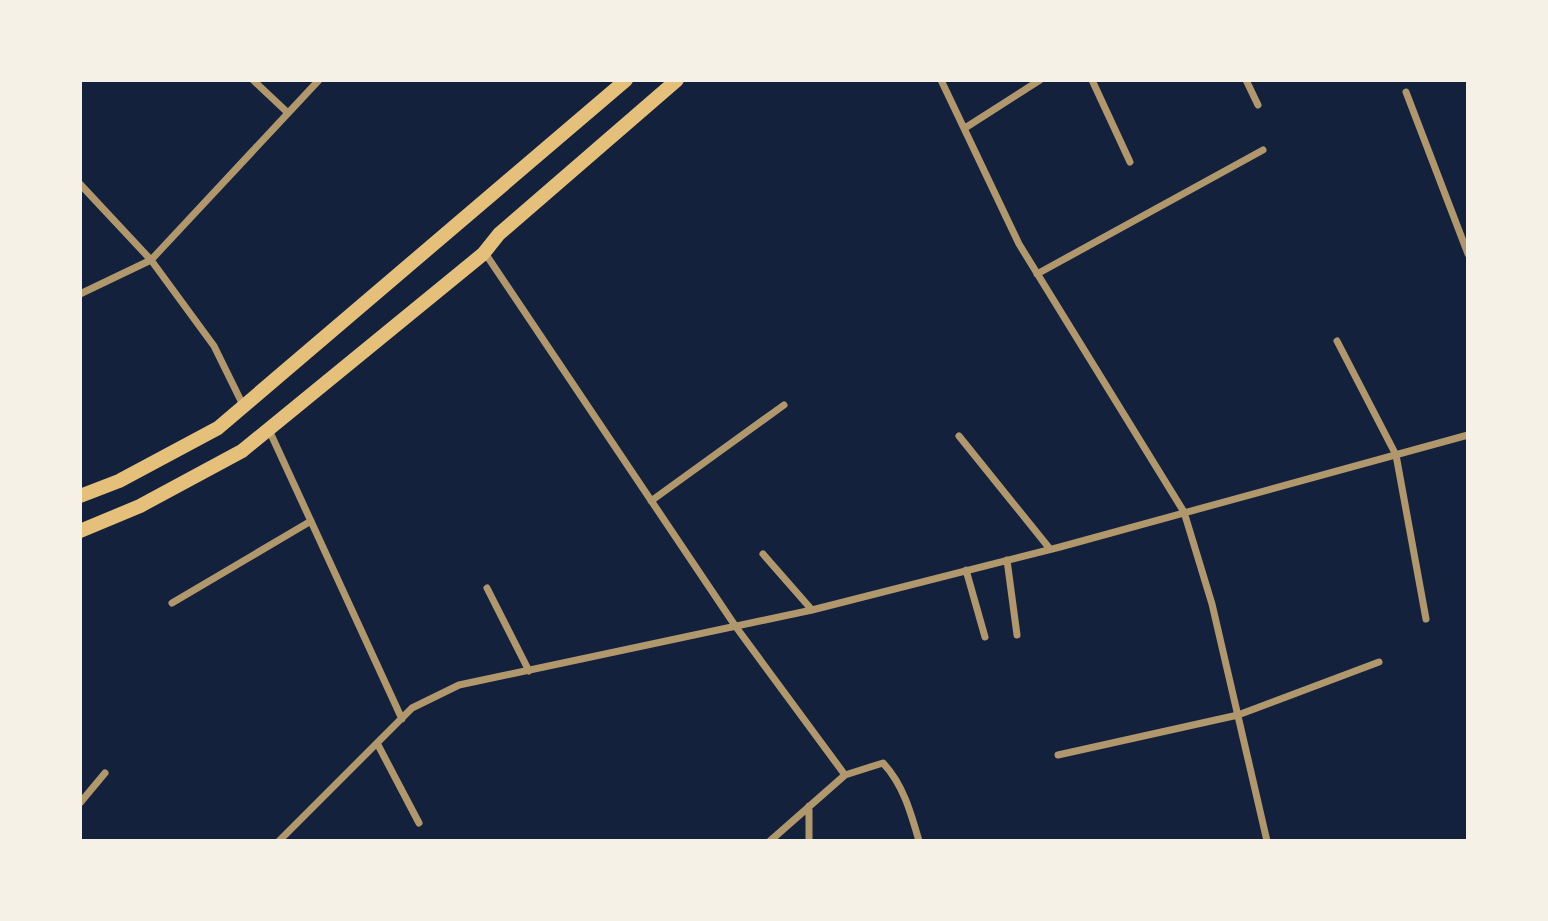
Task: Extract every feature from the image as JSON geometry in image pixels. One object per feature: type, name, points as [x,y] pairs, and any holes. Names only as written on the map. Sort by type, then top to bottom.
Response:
[{"type":"main road","points":[[80,496],[119,481],[218,428],[626,80]]},
{"type":"main road","points":[[80,531],[139,506],[242,451],[485,253],[499,234],[677,80]]},
{"type":"street","points":[[253,80],[287,113]]},
{"type":"street","points":[[80,294],[151,260],[319,80]]},
{"type":"street","points":[[941,80],[1019,244],[1184,512],[1212,604],[1267,841]]},
{"type":"street","points":[[965,128],[1040,80]]},
{"type":"street","points":[[1093,80],[1130,162]]},
{"type":"street","points":[[1246,80],[1258,105]]},
{"type":"street","points":[[1406,92],[1468,254]]},
{"type":"street","points":[[1037,274],[1263,150]]},
{"type":"street","points":[[80,184],[151,260],[214,346],[244,407]]},
{"type":"street","points":[[485,253],[736,626],[845,775]]},
{"type":"street","points":[[1337,341],[1396,455],[1426,619]]},
{"type":"street","points":[[651,501],[784,405]]},
{"type":"street","points":[[269,429],[402,719]]},
{"type":"street","points":[[279,841],[412,708],[459,685],[812,610],[1050,549],[1468,435]]},
{"type":"street","points":[[959,436],[1050,549]]},
{"type":"street","points":[[172,603],[311,521]]},
{"type":"street","points":[[763,554],[812,610]]},
{"type":"street","points":[[1007,560],[1017,635]]},
{"type":"street","points":[[966,570],[985,637]]},
{"type":"street","points":[[487,588],[529,671]]},
{"type":"street","points":[[1058,755],[1238,715],[1378,662]]},
{"type":"street","points":[[377,743],[419,823]]},
{"type":"street","points":[[770,841],[845,775],[883,763],[894,774],[911,811],[919,841]]},
{"type":"street","points":[[80,803],[105,773]]},
{"type":"street","points":[[809,806],[809,841]]}]
